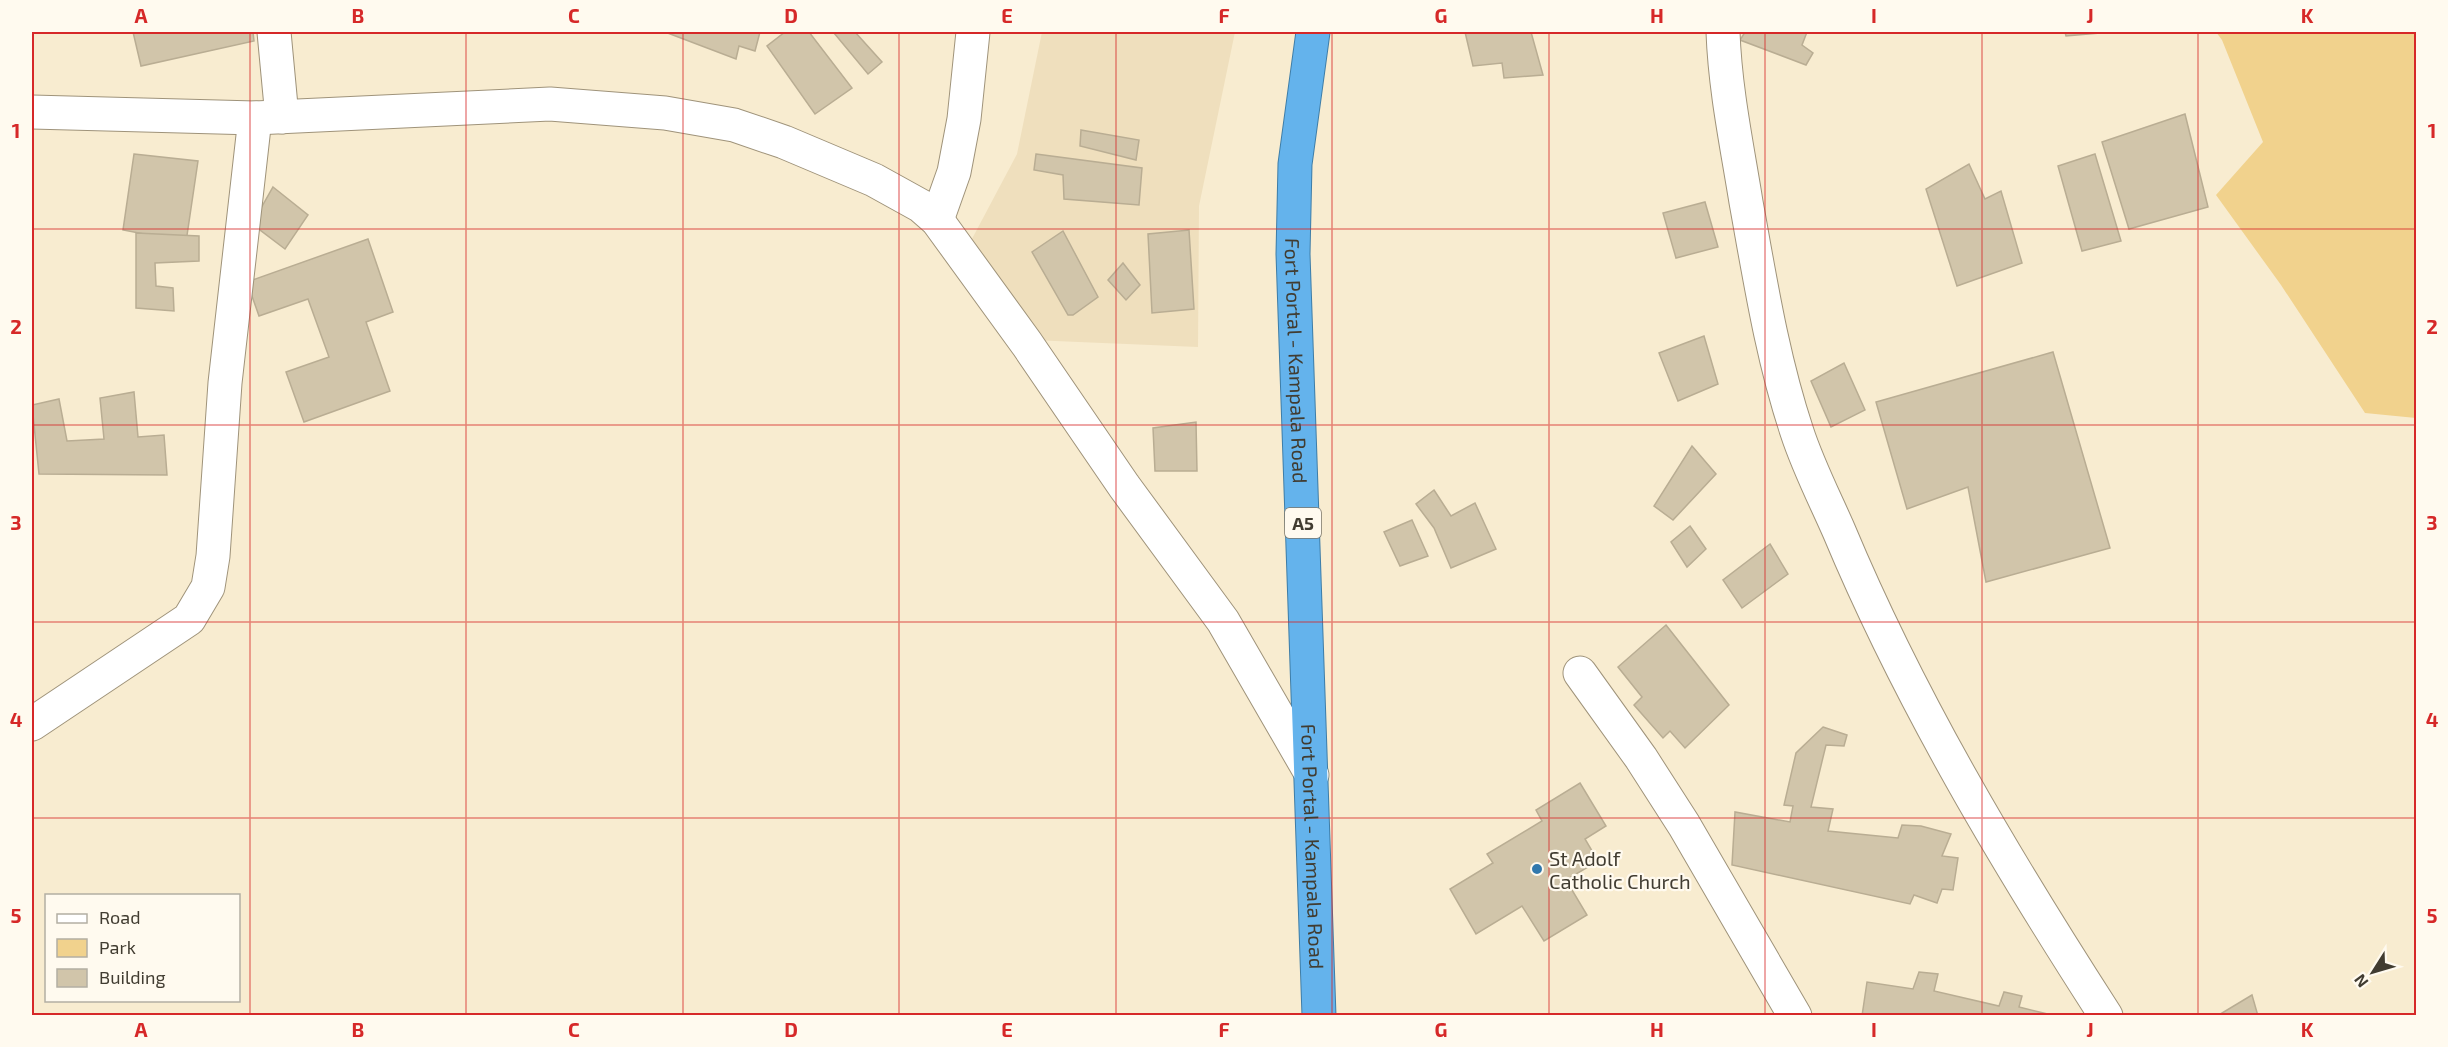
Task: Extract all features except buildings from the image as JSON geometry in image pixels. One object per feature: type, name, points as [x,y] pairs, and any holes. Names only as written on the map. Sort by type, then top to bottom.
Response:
[{"type":"highway","name":"Fort Portal - Kampala Road","points":[[1312,32],[1295,164],[1293,254],[1319,1016]]},
{"type":"street","points":[[32,724],[189,619],[208,587],[213,556],[225,383],[268,118],[274,32]]},
{"type":"street","points":[[937,220],[954,172],[964,119],[973,32]]},
{"type":"street","points":[[1723,32],[1732,114],[1768,327],[1797,434],[1855,570],[1923,706],[1962,779],[2106,1016]]},
{"type":"street","points":[[32,112],[268,118],[550,104],[665,112],[734,125],[784,142],[874,180],[921,206],[937,220],[1027,344],[1124,486],[1223,621],[1312,775]]},
{"type":"street","points":[[1580,673],[1641,758],[1684,825],[1795,1016]]},
{"type":"shaded area","points":[[1042,32],[1235,32],[1199,206],[1198,347],[1031,340],[965,252],[1017,154]]},
{"type":"green space","points":[[2216,32],[2416,32],[2416,418],[2365,413],[2281,285],[2216,195],[2263,142],[2222,40]]},
{"type":"place","name":"St Adolf Catholic Church","points":[[1537,869]]}]
